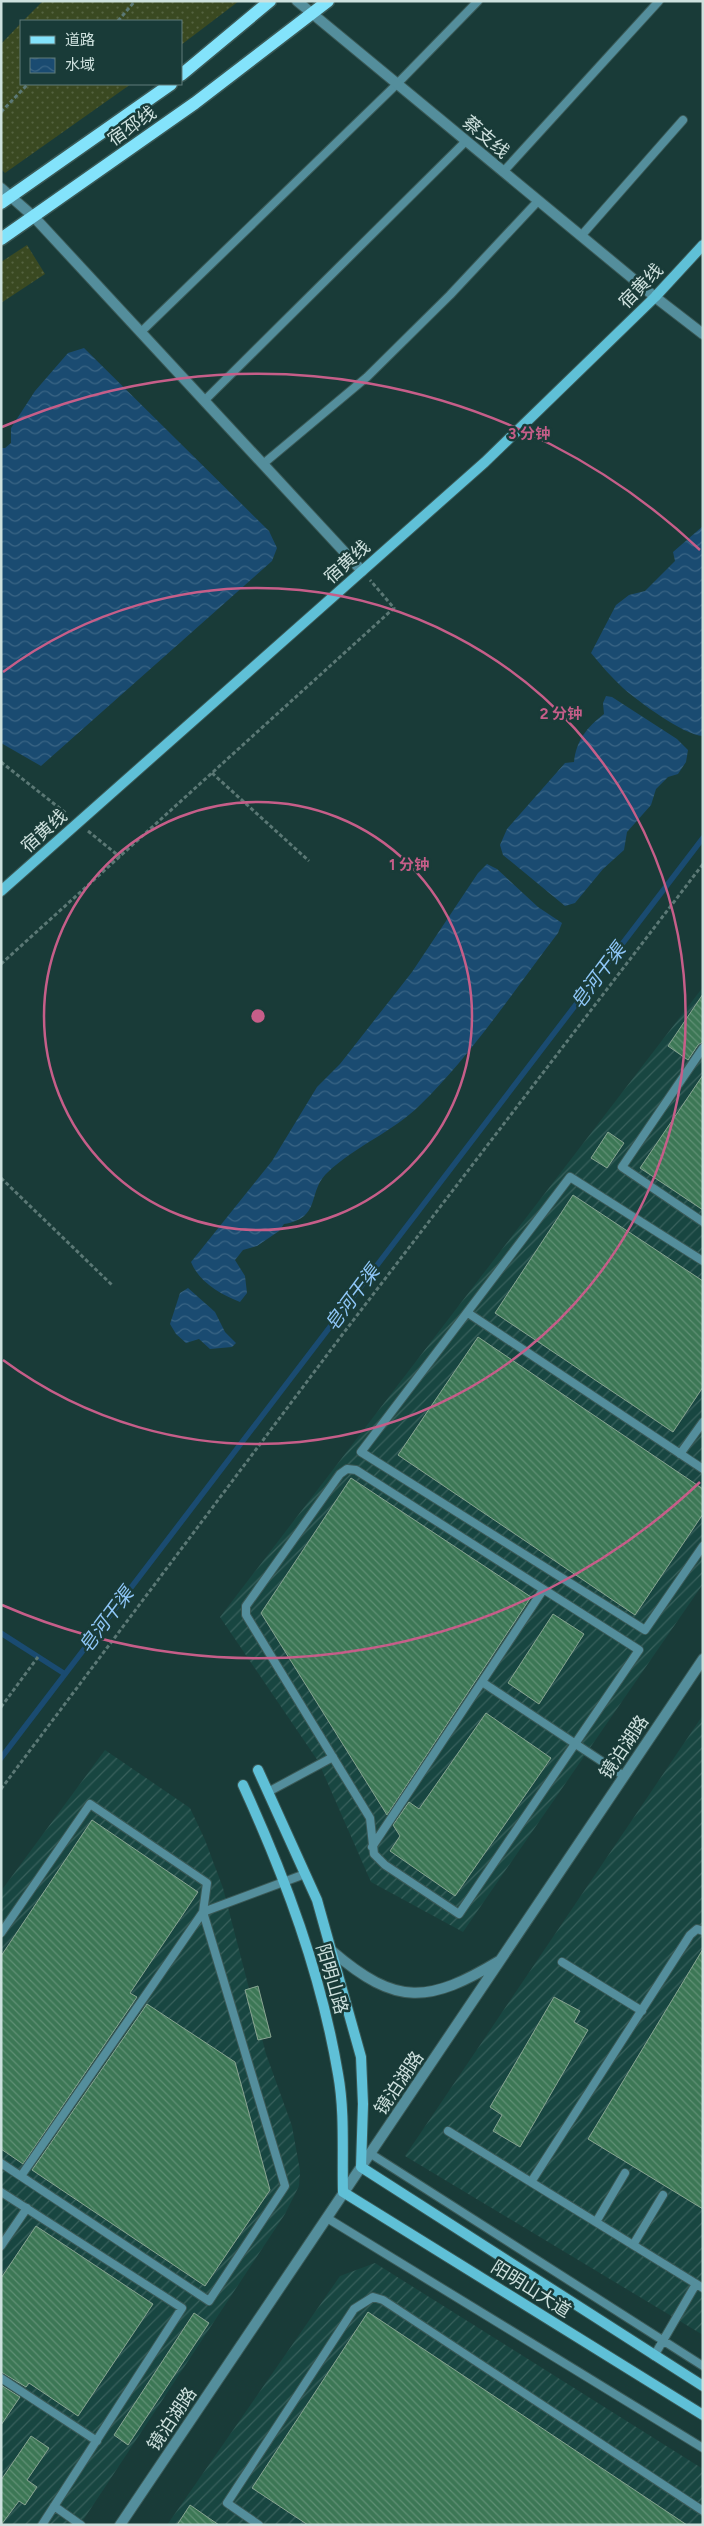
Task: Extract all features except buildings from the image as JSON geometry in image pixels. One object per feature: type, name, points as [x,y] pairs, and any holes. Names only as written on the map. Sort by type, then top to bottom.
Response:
[{"type":"main road","points":[[182,74],[270,1]]},
{"type":"main road","name":"宿邳线","points":[[1,240],[195,103],[328,1]]},
{"type":"main road","name":"宿邳线","points":[[4,196],[170,85]]},
{"type":"main road","name":"宿黄线","points":[[1,892],[485,462],[655,297],[703,245]]},
{"type":"main road","name":"阳明山路","points":[[258,1770],[317,1900],[361,2058],[363,2104],[361,2167]]},
{"type":"main road","name":"阳明山路","points":[[243,1785],[286,1882],[325,2013],[338,2075],[342,2124],[343,2192]]},
{"type":"main road","name":"阳明山大道","points":[[361,2167],[703,2386]]},
{"type":"main road","name":"阳明山大道","points":[[343,2192],[703,2415]]},
{"type":"street","name":"蔡支线","points":[[297,1],[655,297],[703,334]]},
{"type":"street","points":[[4,196],[34,217],[362,571]]},
{"type":"street","name":"镜泊湖路","points":[[120,2525],[703,1658]]},
{"type":"street","points":[[332,1951],[364,1977],[405,1993],[426,1993],[444,1990],[468,1980],[502,1959]]},
{"type":"lane","points":[[141,332],[397,84],[478,1]]},
{"type":"lane","points":[[503,172],[659,1]]},
{"type":"lane","points":[[581,236],[683,120]]},
{"type":"lane","points":[[204,401],[466,141]]},
{"type":"lane","points":[[263,464],[367,377],[450,295],[538,201]]},
{"type":"lane","points":[[703,1048],[622,1167],[703,1222]]},
{"type":"lane","points":[[703,1261],[570,1177],[362,1452],[645,1630],[703,1546]]},
{"type":"lane","points":[[468,1313],[703,1469]]},
{"type":"lane","points":[[680,1454],[703,1422]]},
{"type":"lane","points":[[347,1469],[356,1470],[543,1590],[639,1650],[459,1914],[385,1865],[374,1854],[370,1818],[246,1615],[246,1606],[340,1474],[347,1469]]},
{"type":"lane","points":[[372,1847],[543,1590]]},
{"type":"lane","points":[[482,1682],[624,1776]]},
{"type":"lane","points":[[268,1792],[333,1757]]},
{"type":"lane","points":[[1,1933],[90,1804],[207,1883],[203,1912],[285,2186],[209,2301],[1,2163]]},
{"type":"lane","points":[[21,2176],[203,1912],[305,1874]]},
{"type":"lane","points":[[531,2182],[690,1936],[697,1929],[703,1931]]},
{"type":"lane","points":[[562,1962],[642,2010]]},
{"type":"lane","points":[[448,2131],[699,2286],[654,2356]]},
{"type":"lane","points":[[370,2154],[703,2366]]},
{"type":"lane","points":[[596,2222],[625,2173]]},
{"type":"lane","points":[[1,2192],[182,2308],[42,2525]]},
{"type":"lane","points":[[633,2245],[663,2195]]},
{"type":"lane","points":[[1,2246],[27,2208]]},
{"type":"lane","points":[[327,2218],[703,2448]]},
{"type":"lane","points":[[257,2524],[227,2503],[354,2308],[373,2298],[383,2300],[703,2511]]},
{"type":"lane","points":[[1,2378],[97,2440]]},
{"type":"lane","points":[[54,2506],[81,2525]]},
{"type":"path","points":[[119,20],[135,1]]},
{"type":"path","points":[[1,112],[27,85]]},
{"type":"path","points":[[1,964],[394,608],[362,571]]},
{"type":"path","points":[[1,762],[120,856]]},
{"type":"path","points":[[212,772],[309,861]]},
{"type":"path","points":[[1,1788],[336,1343],[703,864]]},
{"type":"path","points":[[1,1178],[112,1286]]},
{"type":"path","points":[[1,1707],[38,1657]]},
{"type":"shaded area","points":[[43,1],[239,1],[182,44],[182,20],[24,20]]},
{"type":"shaded area","points":[[20,24],[20,85],[130,85],[5,173],[1,169],[1,44]]},
{"type":"shaded area","points":[[27,245],[45,274],[1,303],[1,262]]},
{"type":"shaded area","points":[[703,987],[703,1584],[463,1932],[371,1882],[318,1761],[220,1617]]},
{"type":"shaded area","points":[[703,1715],[703,2335],[405,2156]]},
{"type":"shaded area","points":[[105,1750],[190,1808],[205,1840],[223,1888],[266,2054],[292,2126],[300,2171],[299,2186],[285,2214],[80,2525],[1,2525],[1,1891]]},
{"type":"shaded area","points":[[375,2263],[703,2469],[703,2525],[167,2525],[340,2276]]},
{"type":"water","points":[[84,348],[269,531],[277,548],[272,561],[41,766],[1,743],[1,448],[5,448],[11,443],[11,428],[35,391],[68,353]]},
{"type":"water","points":[[703,526],[703,736],[673,724],[639,701],[606,671],[591,653],[616,605],[629,595],[645,591],[675,561],[673,552]]},
{"type":"water","points":[[606,696],[612,697],[677,739],[688,750],[686,762],[678,774],[668,777],[656,789],[651,805],[627,832],[624,850],[603,869],[575,903],[565,906],[503,855],[500,845],[507,829],[565,763],[574,762],[577,747],[583,735],[604,714],[603,703]]},
{"type":"water","points":[[487,864],[497,869],[538,907],[562,923],[558,933],[492,1022],[439,1086],[409,1115],[338,1163],[327,1173],[321,1180],[309,1210],[304,1216],[296,1221],[284,1224],[279,1231],[257,1246],[243,1250],[235,1260],[245,1276],[247,1293],[240,1302],[218,1291],[199,1276],[191,1262],[272,1161],[317,1087],[340,1064],[412,972],[478,873]]},
{"type":"water","points":[[188,1288],[215,1312],[225,1332],[236,1343],[232,1347],[210,1349],[199,1339],[186,1343],[176,1334],[170,1324],[180,1293]]},
{"type":"waterway","name":"皂河干渠","points":[[1,1758],[703,838]]},
{"type":"waterway","points":[[1,1633],[65,1674]]}]
